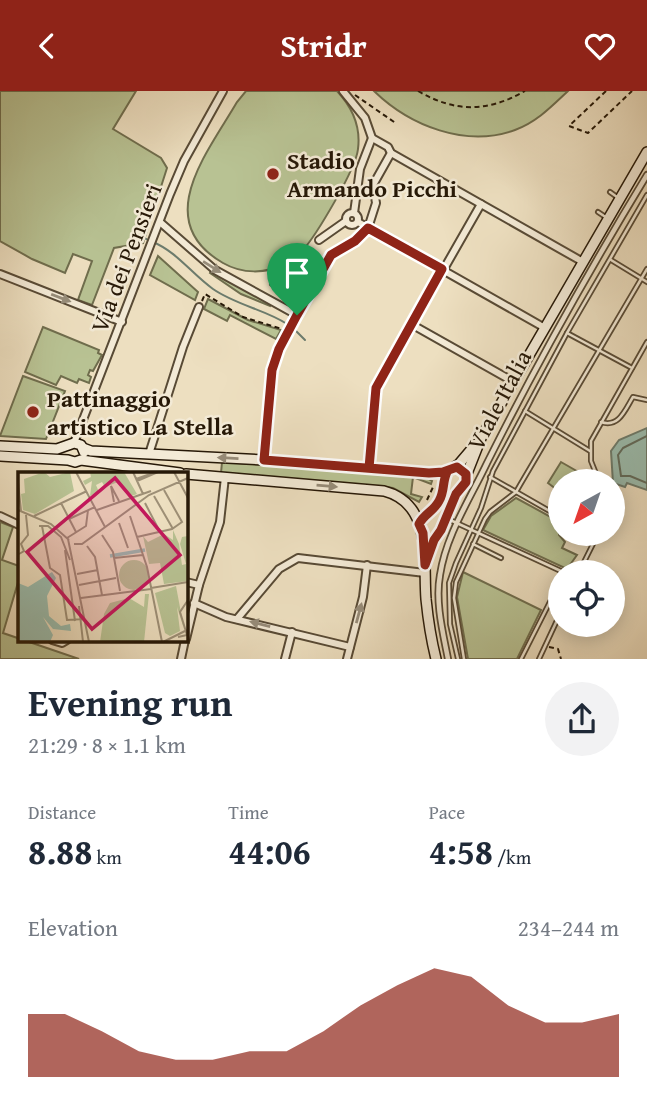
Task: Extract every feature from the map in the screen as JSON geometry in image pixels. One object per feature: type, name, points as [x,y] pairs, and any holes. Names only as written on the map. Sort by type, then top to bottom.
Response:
[{"type":"main road","name":"Viale Italia","points":[[437,535],[456,494],[466,482],[481,438],[608,219],[644,163],[647,152]]},
{"type":"main road","name":"Viale Italia","points":[[451,469],[481,438]]},
{"type":"main road","points":[[68,460],[65,453],[71,444]]},
{"type":"main road","points":[[0,446],[57,449],[71,444],[91,451],[264,460],[429,473],[462,469],[466,476]]},
{"type":"main road","points":[[81,460],[84,455],[83,448]]},
{"type":"main road","points":[[0,456],[75,462],[81,460],[166,472]]},
{"type":"main road","points":[[436,659],[427,608],[421,528],[422,518],[433,510],[441,498],[451,469]]},
{"type":"main road","points":[[187,474],[388,492],[410,507],[421,528],[432,536],[437,535],[425,569]]},
{"type":"street","points":[[343,91],[365,118],[372,138],[360,169],[354,213]]},
{"type":"street","name":"Via dei Pensieri","points":[[71,444],[122,322],[184,161],[220,92]]},
{"type":"street","points":[[372,138],[388,147],[391,153],[583,262]]},
{"type":"street","points":[[264,460],[270,379],[274,361],[286,334],[331,255],[355,241],[368,228],[376,204],[373,185],[391,153]]},
{"type":"street","name":"Viale Italia","points":[[449,659],[439,599],[439,579],[457,523],[525,388],[647,175]]},
{"type":"street","points":[[369,468],[376,388],[481,204]]},
{"type":"street","points":[[319,240],[346,221],[348,213],[354,213],[358,222]]},
{"type":"street","points":[[346,221],[351,225],[358,222]]},
{"type":"street","points":[[358,222],[545,328]]},
{"type":"street","points":[[161,223],[215,270],[295,318]]},
{"type":"street","points":[[0,274],[122,322]]},
{"type":"street","points":[[149,454],[183,347],[200,307]]},
{"type":"street","points":[[411,324],[514,382]]},
{"type":"street","points":[[187,631],[220,523],[225,477]]},
{"type":"street","points":[[0,516],[18,525]]},
{"type":"street","points":[[237,619],[279,569],[293,559],[307,557],[425,569]]},
{"type":"street","points":[[347,659],[363,597],[367,565]]},
{"type":"street","points":[[187,582],[199,585]]},
{"type":"street","points":[[194,603],[237,619],[350,646]]},
{"type":"street","points":[[285,659],[292,632]]},
{"type":"street","points":[[181,659],[185,641]]},
{"type":"lane","points":[[610,192],[620,199]]},
{"type":"lane","points":[[458,659],[450,624],[449,583],[472,530],[490,477],[567,333],[647,195]]},
{"type":"lane","points":[[598,212],[608,219]]},
{"type":"lane","points":[[610,260],[647,282]]},
{"type":"lane","points":[[464,659],[454,590],[477,533],[489,512],[516,492],[647,269]]},
{"type":"lane","points":[[272,284],[305,299]]},
{"type":"lane","points":[[567,333],[632,368]]},
{"type":"lane","points":[[594,469],[591,461],[591,441],[647,342]]},
{"type":"lane","points":[[601,422],[608,424],[617,421],[633,397],[647,400]]},
{"type":"lane","points":[[525,411],[590,451]]},
{"type":"lane","points":[[490,477],[548,510]]},
{"type":"lane","points":[[445,517],[548,565]]},
{"type":"lane","points":[[472,544],[501,558]]},
{"type":"lane","points":[[521,659],[548,606]]},
{"type":"lane","points":[[209,620],[211,611]]},
{"type":"lane","points":[[539,659],[549,637]]},
{"type":"path","points":[[350,91],[397,124]]},
{"type":"path","points":[[418,91],[430,98],[471,108],[506,102],[525,91]]},
{"type":"path","points":[[606,91],[569,126],[588,134],[630,92]]},
{"type":"path","points":[[200,307],[205,294],[243,317],[283,329],[286,334]]},
{"type":"path","points":[[427,500],[434,485]]},
{"type":"path","points":[[543,650],[553,647],[558,649],[561,659]]},
{"type":"green space","points":[[0,91],[136,91],[113,129],[161,158],[167,168],[143,243],[114,248],[92,305],[78,300],[92,261],[73,254],[65,273],[0,241]]},
{"type":"green space","name":"Stadio Armando Picchi","points":[[246,91],[337,91],[351,110],[359,141],[356,159],[350,171],[308,243],[289,262],[262,271],[230,267],[201,246],[190,227],[188,207],[192,185],[212,142]]},
{"type":"green space","points":[[374,91],[568,91],[544,113],[523,127],[496,135],[477,136],[458,135],[422,123],[404,114]]},
{"type":"green space","points":[[158,256],[198,292],[195,300],[150,275]]},
{"type":"green space","points":[[211,271],[271,303],[270,306],[241,294],[210,273]]},
{"type":"green space","points":[[208,299],[248,320],[281,330],[276,339],[230,315],[227,321],[204,309]]},
{"type":"green space","points":[[43,327],[99,350],[98,353],[102,355],[93,371],[90,370],[89,383],[79,379],[77,383],[61,376],[56,385],[25,372]]},
{"type":"green space","name":"Pattinaggio artistico La Stella","points":[[23,376],[65,391],[46,439],[0,436]]},
{"type":"green space","points":[[222,462],[413,474],[432,481],[431,484],[413,477],[411,494],[422,497],[419,502],[393,488],[221,473]]},
{"type":"green space","points":[[561,462],[573,469],[557,469]]},
{"type":"green space","points":[[516,498],[548,515],[548,546],[563,546],[562,548],[577,555],[573,560],[548,560],[483,530],[491,516]]},
{"type":"green space","points":[[0,522],[13,527],[2,560],[18,566],[18,582],[3,633],[18,638],[18,641],[26,641],[79,659],[0,659]]},
{"type":"green space","points":[[463,572],[541,610],[517,659],[468,659],[457,597]]},
{"type":"water","points":[[647,428],[647,490],[627,483],[625,487],[625,469],[612,469],[611,451],[619,440]]},
{"type":"waterway","points":[[136,239],[143,237],[148,240]]},
{"type":"waterway","points":[[153,242],[170,251],[222,295],[287,324]]},
{"type":"waterway","points":[[292,327],[305,340]]},
{"type":"place","name":"Stadio Armando Picchi","points":[[273,174]]},
{"type":"place","name":"Pattinaggio artistico La Stella","points":[[33,412]]},
{"type":"route","points":[[297,315],[274,361],[264,460],[429,473],[440,473],[447,472],[441,498],[419,524],[423,533],[425,565],[456,494],[466,482],[466,474],[457,467],[440,473],[369,468],[370,447],[376,388],[442,269],[368,228],[355,241],[331,255],[297,315]]}]
